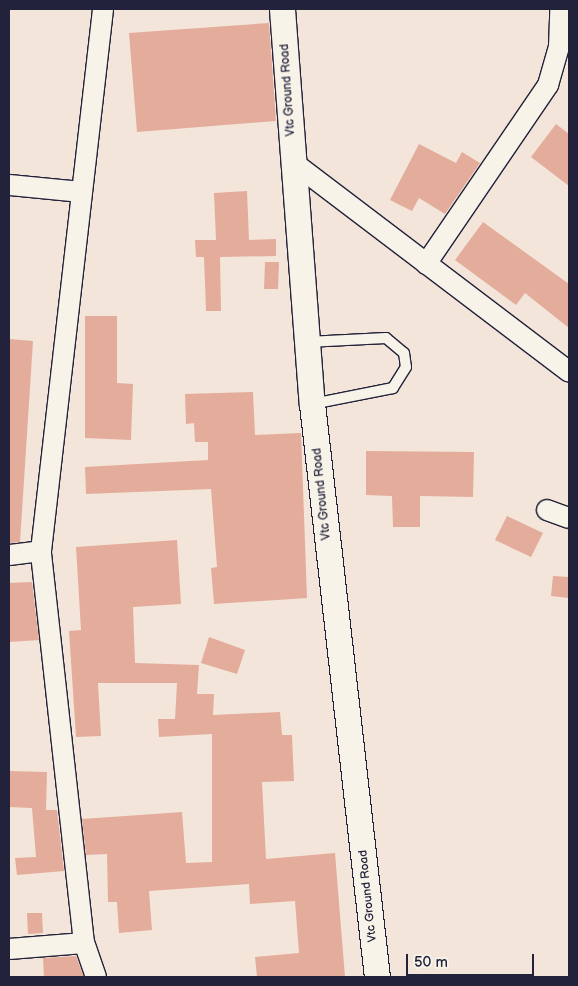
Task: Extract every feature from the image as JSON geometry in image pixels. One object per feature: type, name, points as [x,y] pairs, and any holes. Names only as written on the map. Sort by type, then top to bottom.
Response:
[{"type":"street","points":[[96,977],[84,943],[41,552],[103,9]]},
{"type":"street","name":"Vtc Ground Road","points":[[282,9],[312,404],[377,977]]},
{"type":"street","points":[[426,264],[548,85],[558,47],[560,9]]},
{"type":"street","points":[[294,163],[569,372]]},
{"type":"street","points":[[9,185],[82,192]]},
{"type":"street","points":[[547,510],[569,518]]},
{"type":"street","points":[[9,555],[41,552]]},
{"type":"street","points":[[9,949],[84,943]]},
{"type":"lane","points":[[307,342],[386,338],[404,353],[406,367],[393,388],[312,404]]},
{"type":"building","points":[[269,23],[276,121],[137,132],[129,33]]},
{"type":"building","points":[[556,124],[569,134],[569,186],[531,157]]},
{"type":"building","points":[[419,144],[456,163],[462,152],[480,163],[445,214],[419,198],[412,211],[390,200]]},
{"type":"building","points":[[247,191],[249,240],[276,239],[276,256],[220,257],[221,311],[206,311],[204,257],[196,257],[195,240],[216,240],[214,193]]},
{"type":"building","points":[[483,222],[569,284],[569,328],[525,293],[516,305],[455,260]]},
{"type":"building","points":[[265,262],[279,262],[278,289],[264,289]]},
{"type":"building","points":[[85,316],[117,316],[117,383],[133,384],[131,440],[85,438]]},
{"type":"building","points":[[9,339],[33,341],[20,542],[9,543]]},
{"type":"building","points":[[253,392],[255,435],[301,433],[307,598],[214,604],[211,568],[217,567],[211,489],[86,494],[85,467],[208,460],[208,442],[195,442],[194,423],[186,424],[185,394]]},
{"type":"building","points":[[366,451],[474,452],[473,497],[420,496],[420,527],[393,527],[392,496],[366,495]]},
{"type":"building","points":[[507,516],[543,533],[531,557],[495,540]]},
{"type":"building","points":[[177,540],[181,604],[133,607],[135,663],[199,665],[197,694],[214,694],[213,715],[280,712],[282,735],[292,735],[294,781],[262,782],[266,859],[335,853],[345,977],[257,977],[255,957],[299,953],[295,901],[250,904],[249,884],[149,891],[152,930],[119,933],[117,902],[108,902],[107,854],[86,855],[82,819],[182,812],[186,863],[212,862],[212,734],[159,737],[158,719],[175,719],[177,683],[98,683],[101,736],[76,737],[69,631],[81,630],[76,547]]},
{"type":"building","points":[[553,576],[569,577],[569,598],[551,596]]},
{"type":"building","points":[[32,582],[39,640],[9,642],[9,583]]},
{"type":"building","points":[[209,637],[245,650],[237,674],[201,663]]},
{"type":"building","points":[[9,771],[47,772],[46,810],[57,810],[64,871],[17,875],[15,858],[36,857],[32,808],[9,807]]},
{"type":"building","points":[[27,913],[42,913],[43,933],[28,934]]},
{"type":"building","points":[[76,956],[84,977],[44,977],[43,958]]}]
